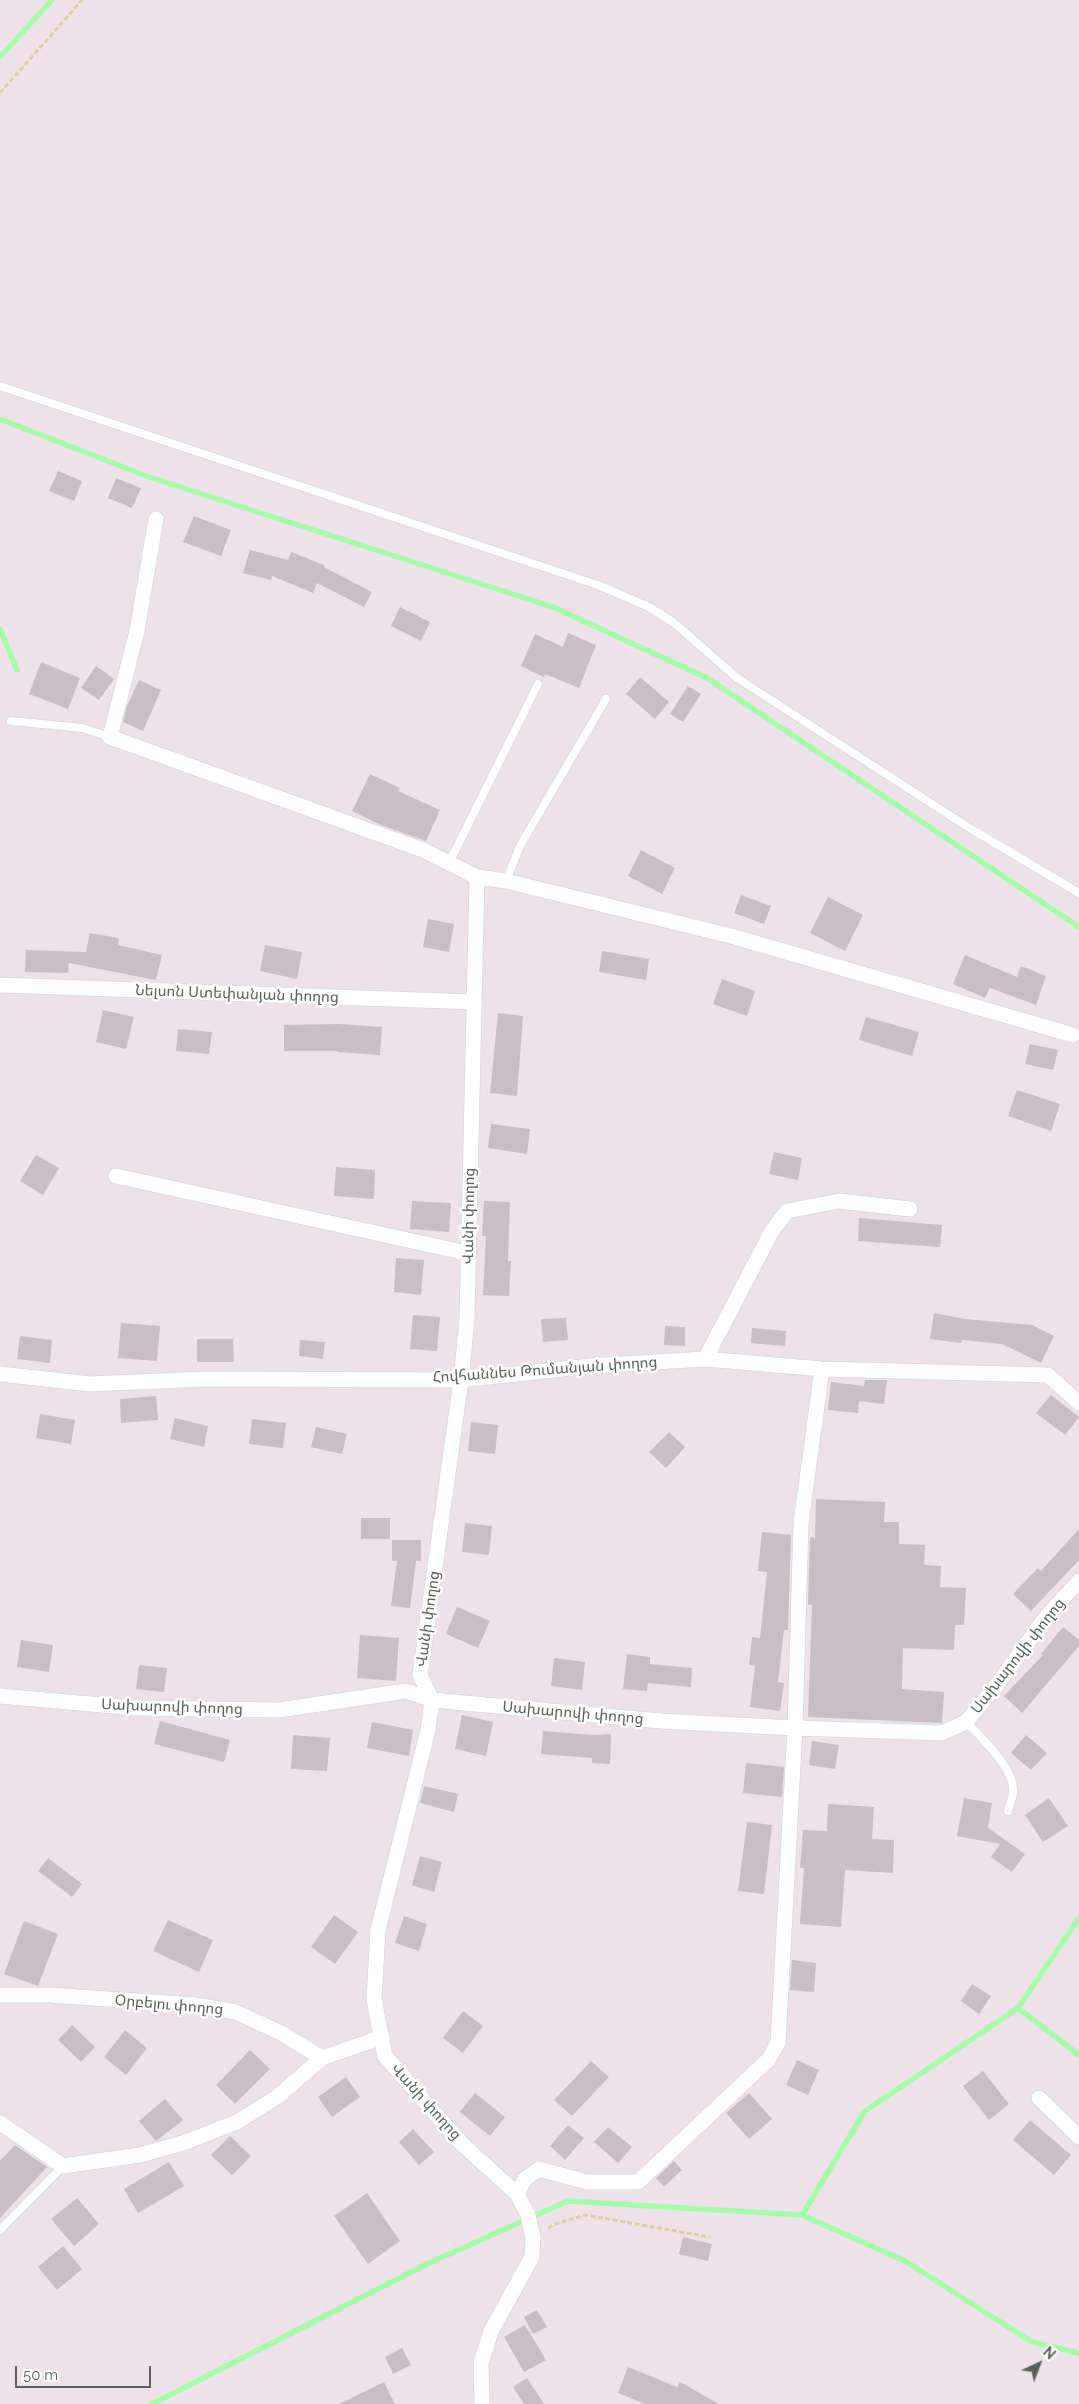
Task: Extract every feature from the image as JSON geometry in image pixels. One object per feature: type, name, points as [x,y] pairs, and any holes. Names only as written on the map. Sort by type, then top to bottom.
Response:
[{"type":"street","points":[[156,519],[137,631],[110,737],[423,850],[477,877],[506,881],[731,936],[1074,1035]]},
{"type":"street","name":"Վանի փողոց","points":[[477,877],[467,1318],[461,1380],[420,1674],[432,1700],[428,1730],[378,1930],[374,1999],[385,2056],[462,2143],[517,2194],[528,2215],[532,2238],[532,2257],[491,2331],[481,2363],[480,2403]]},
{"type":"street","name":"Նելսոն Ստեփանյան փողոց","points":[[0,985],[474,1002]]},
{"type":"street","points":[[116,1176],[468,1253]]},
{"type":"street","points":[[706,1359],[772,1231],[787,1211],[839,1201],[910,1209]]},
{"type":"street","name":"Հովհաննես Թումանյան փողոց","points":[[0,1374],[90,1384],[214,1378],[461,1380],[590,1366],[706,1359],[822,1369],[1048,1375],[1079,1403]]},
{"type":"street","points":[[517,2194],[525,2179],[539,2169],[587,2182],[638,2182],[768,2060],[778,2043],[794,1728],[801,1523],[822,1369]]},
{"type":"street","name":"Սախարովի փողոց","points":[[0,1696],[136,1708],[279,1710],[406,1691],[432,1700],[660,1721],[942,1733],[966,1722],[996,1686],[1046,1617],[1079,1581]]},
{"type":"street","name":"Օրբելու փողոց","points":[[0,1995],[49,1995],[196,2005],[236,2012],[281,2033],[322,2058]]},
{"type":"street","points":[[0,2123],[63,2166],[140,2156],[183,2143],[237,2122],[277,2097],[322,2058],[382,2036]]},
{"type":"street","points":[[1039,2098],[1079,2137]]},
{"type":"lane","points":[[0,386],[598,585],[649,607],[673,622],[737,678],[971,829],[1079,893]]},
{"type":"lane","points":[[448,863],[538,684]]},
{"type":"lane","points":[[506,881],[520,846],[606,700]]},
{"type":"lane","points":[[11,721],[83,728],[110,737]]},
{"type":"lane","points":[[966,1722],[984,1740],[1010,1776],[1014,1792],[1008,1811]]},
{"type":"lane","points":[[0,2230],[63,2166]]},
{"type":"path","points":[[0,93],[82,0]]},
{"type":"path","points":[[532,2238],[556,2224],[585,2215],[710,2237]]},
{"type":"building","points":[[58,471],[82,481],[74,501],[49,491]]},
{"type":"building","points":[[116,478],[141,488],[132,508],[108,498]]},
{"type":"building","points":[[194,516],[231,530],[221,556],[183,542]]},
{"type":"building","points":[[250,550],[288,560],[291,552],[324,565],[324,567],[372,592],[364,607],[317,583],[313,593],[272,576],[271,580],[243,573]]},
{"type":"building","points":[[400,607],[430,622],[421,641],[391,626]]},
{"type":"building","points":[[568,633],[596,645],[579,688],[545,674],[544,677],[521,666],[535,634],[563,647]]},
{"type":"building","points":[[41,662],[80,678],[68,709],[29,694]]},
{"type":"building","points":[[96,666],[114,679],[99,700],[81,688]]},
{"type":"building","points":[[640,677],[669,702],[655,719],[626,694]]},
{"type":"building","points":[[139,680],[161,690],[143,731],[123,722],[127,706]]},
{"type":"building","points":[[688,686],[701,694],[683,722],[670,714]]},
{"type":"building","points":[[370,774],[400,788],[398,791],[440,810],[426,841],[381,825],[352,811]]},
{"type":"building","points":[[641,850],[675,868],[662,894],[628,876]]},
{"type":"building","points":[[741,895],[771,906],[764,924],[734,913]]},
{"type":"building","points":[[828,897],[863,915],[845,951],[810,933]]},
{"type":"building","points":[[428,919],[454,924],[449,952],[423,947]]},
{"type":"building","points":[[90,933],[119,938],[118,945],[162,955],[156,980],[69,963],[68,973],[25,972],[26,950],[86,952]]},
{"type":"building","points":[[265,945],[302,952],[297,979],[260,971]]},
{"type":"building","points":[[602,951],[649,959],[646,980],[599,972]]},
{"type":"building","points":[[965,955],[1017,977],[1021,966],[1046,976],[1036,1005],[990,988],[985,998],[953,984]]},
{"type":"building","points":[[722,979],[755,991],[747,1016],[713,1004]]},
{"type":"building","points":[[103,1010],[134,1017],[126,1049],[96,1042]]},
{"type":"building","points":[[498,1013],[523,1016],[517,1096],[490,1093]]},
{"type":"building","points":[[866,1017],[919,1032],[912,1056],[859,1040]]},
{"type":"building","points":[[339,1024],[382,1027],[380,1055],[337,1051],[284,1051],[284,1025]]},
{"type":"building","points":[[178,1029],[212,1032],[209,1054],[176,1051]]},
{"type":"building","points":[[1030,1044],[1058,1050],[1053,1070],[1025,1064]]},
{"type":"building","points":[[1017,1090],[1060,1104],[1051,1131],[1008,1116]]},
{"type":"building","points":[[491,1124],[530,1129],[527,1154],[488,1148]]},
{"type":"building","points":[[774,1152],[802,1158],[798,1180],[769,1174]]},
{"type":"building","points":[[36,1155],[59,1168],[43,1195],[20,1181]]},
{"type":"building","points":[[336,1167],[375,1170],[374,1199],[334,1196]]},
{"type":"building","points":[[412,1201],[451,1203],[449,1232],[410,1229]]},
{"type":"building","points":[[484,1201],[510,1202],[508,1261],[511,1261],[509,1296],[483,1295],[486,1236],[482,1236]]},
{"type":"building","points":[[859,1218],[942,1225],[940,1247],[858,1241]]},
{"type":"building","points":[[396,1258],[424,1260],[421,1295],[394,1292]]},
{"type":"building","points":[[934,1313],[965,1319],[1032,1325],[1054,1336],[1041,1363],[1002,1344],[962,1340],[961,1343],[930,1339]]},
{"type":"building","points":[[413,1315],[440,1317],[437,1351],[410,1349]]},
{"type":"building","points":[[566,1318],[568,1340],[543,1342],[541,1319]]},
{"type":"building","points":[[121,1323],[160,1326],[157,1361],[118,1358]]},
{"type":"building","points":[[665,1326],[685,1327],[685,1346],[664,1345]]},
{"type":"building","points":[[752,1328],[786,1331],[785,1346],[751,1343]]},
{"type":"building","points":[[20,1336],[52,1340],[50,1363],[17,1359]]},
{"type":"building","points":[[197,1339],[233,1339],[234,1362],[197,1362]]},
{"type":"building","points":[[300,1340],[325,1342],[323,1359],[299,1356]]},
{"type":"building","points":[[865,1380],[887,1380],[884,1404],[859,1401],[858,1413],[828,1410],[831,1382],[864,1386]]},
{"type":"building","points":[[1051,1395],[1079,1417],[1065,1435],[1036,1413]]},
{"type":"building","points":[[156,1396],[158,1420],[121,1423],[120,1399]]},
{"type":"building","points":[[40,1414],[75,1420],[71,1444],[36,1438]]},
{"type":"building","points":[[175,1418],[208,1426],[204,1447],[170,1439]]},
{"type":"building","points":[[252,1419],[286,1423],[283,1448],[249,1444]]},
{"type":"building","points":[[471,1422],[498,1425],[495,1454],[468,1451]]},
{"type":"building","points":[[316,1427],[347,1434],[342,1454],[311,1447]]},
{"type":"building","points":[[669,1432],[685,1447],[666,1468],[649,1452]]},
{"type":"building","points":[[816,1499],[885,1502],[884,1522],[899,1522],[899,1544],[925,1545],[924,1565],[941,1566],[940,1587],[966,1588],[964,1625],[955,1625],[954,1650],[903,1648],[902,1689],[944,1692],[942,1723],[808,1717],[812,1605],[808,1605],[810,1537],[815,1538]]},
{"type":"building","points":[[361,1518],[390,1518],[390,1539],[361,1539]]},
{"type":"building","points":[[465,1523],[492,1526],[489,1555],[462,1552]]},
{"type":"building","points":[[1079,1529],[1079,1560],[1031,1611],[1013,1594],[1038,1568],[1041,1571]]},
{"type":"building","points":[[762,1532],[791,1535],[788,1630],[784,1630],[778,1682],[784,1683],[780,1711],[750,1707],[755,1666],[749,1665],[752,1637],[760,1638],[767,1572],[758,1571]]},
{"type":"building","points":[[392,1540],[421,1540],[421,1561],[416,1561],[410,1608],[391,1606],[397,1561],[392,1561]]},
{"type":"building","points":[[457,1607],[490,1621],[478,1648],[446,1634]]},
{"type":"building","points":[[1063,1627],[1079,1640],[1079,1646],[1022,1713],[1004,1696],[1043,1655],[1041,1654]]},
{"type":"building","points":[[360,1635],[399,1638],[396,1681],[357,1678]]},
{"type":"building","points":[[21,1640],[53,1645],[49,1672],[17,1667]]},
{"type":"building","points":[[627,1654],[650,1657],[650,1664],[692,1668],[691,1687],[648,1683],[647,1691],[623,1689]]},
{"type":"building","points":[[554,1658],[585,1662],[582,1690],[551,1686]]},
{"type":"building","points":[[139,1665],[167,1668],[164,1692],[136,1689]]},
{"type":"building","points":[[462,1715],[493,1722],[486,1756],[455,1749]]},
{"type":"building","points":[[160,1721],[230,1740],[224,1762],[154,1744]]},
{"type":"building","points":[[372,1722],[413,1730],[409,1756],[367,1748]]},
{"type":"building","points":[[543,1731],[593,1735],[611,1734],[610,1764],[592,1763],[592,1758],[541,1754]]},
{"type":"building","points":[[293,1735],[330,1738],[327,1771],[291,1769]]},
{"type":"building","points":[[1026,1735],[1047,1753],[1031,1770],[1011,1753]]},
{"type":"building","points":[[812,1741],[839,1745],[835,1769],[809,1765]]},
{"type":"building","points":[[746,1763],[784,1767],[782,1797],[743,1793]]},
{"type":"building","points":[[424,1786],[458,1794],[454,1812],[420,1803]]},
{"type":"building","points":[[964,1798],[992,1803],[988,1828],[1025,1854],[1012,1872],[991,1857],[1000,1844],[957,1836]]},
{"type":"building","points":[[1049,1798],[1068,1826],[1043,1842],[1025,1815]]},
{"type":"building","points":[[828,1804],[874,1807],[872,1839],[894,1840],[893,1873],[845,1870],[841,1927],[800,1924],[804,1868],[800,1868],[803,1830],[827,1831]]},
{"type":"building","points":[[747,1822],[772,1825],[764,1894],[738,1891]]},
{"type":"building","points":[[420,1856],[442,1862],[434,1892],[412,1885]]},
{"type":"building","points":[[48,1858],[82,1884],[72,1897],[38,1871]]},
{"type":"building","points":[[334,1915],[358,1932],[335,1964],[311,1947]]},
{"type":"building","points":[[404,1916],[427,1924],[419,1951],[395,1943]]},
{"type":"building","points":[[168,1920],[213,1940],[199,1972],[153,1951]]},
{"type":"building","points":[[24,1921],[58,1934],[38,1986],[4,1974]]},
{"type":"building","points":[[792,1960],[816,1963],[814,1992],[790,1990]]},
{"type":"building","points":[[972,1984],[991,1996],[979,2014],[961,2001]]},
{"type":"building","points":[[463,2011],[483,2026],[463,2053],[443,2038]]},
{"type":"building","points":[[72,2025],[95,2047],[81,2062],[58,2040]]},
{"type":"building","points":[[125,2030],[147,2048],[126,2075],[104,2057]]},
{"type":"building","points":[[250,2050],[270,2069],[235,2104],[216,2085]]},
{"type":"building","points":[[797,2060],[819,2070],[808,2095],[786,2085]]},
{"type":"building","points":[[591,2061],[609,2077],[572,2116],[554,2100]]},
{"type":"building","points":[[983,2071],[1009,2104],[989,2120],[963,2086]]},
{"type":"building","points":[[346,2077],[360,2097],[332,2117],[318,2097]]},
{"type":"building","points":[[475,2093],[505,2117],[490,2136],[460,2112]]},
{"type":"building","points":[[749,2093],[772,2119],[749,2139],[726,2113]]},
{"type":"building","points":[[165,2099],[183,2120],[156,2141],[139,2121]]},
{"type":"building","points":[[1030,2120],[1071,2155],[1054,2175],[1013,2140]]},
{"type":"building","points":[[568,2125],[584,2138],[565,2160],[550,2146]]},
{"type":"building","points":[[608,2127],[632,2147],[618,2163],[594,2142]]},
{"type":"building","points":[[413,2129],[434,2152],[419,2165],[399,2142]]},
{"type":"building","points":[[230,2136],[251,2156],[232,2175],[211,2155]]},
{"type":"building","points":[[15,2145],[47,2167],[0,2218],[0,2161]]},
{"type":"building","points":[[674,2161],[682,2170],[664,2187],[656,2178]]},
{"type":"building","points":[[169,2162],[184,2186],[138,2213],[124,2189]]},
{"type":"building","points":[[367,2193],[400,2241],[368,2264],[334,2216]]},
{"type":"building","points":[[77,2198],[99,2224],[74,2246],[51,2219]]},
{"type":"building","points":[[683,2237],[712,2244],[708,2261],[679,2254]]},
{"type":"building","points":[[63,2246],[82,2269],[57,2290],[38,2267]]},
{"type":"building","points":[[537,2310],[547,2327],[533,2334],[524,2317]]},
{"type":"building","points":[[525,2325],[546,2360],[524,2372],[504,2337]]},
{"type":"building","points":[[402,2348],[411,2365],[393,2374],[385,2357]]},
{"type":"building","points":[[628,2367],[677,2387],[680,2382],[719,2404],[645,2404],[618,2393]]},
{"type":"building","points":[[527,2378],[544,2404],[524,2404],[513,2387]]},
{"type":"building","points":[[384,2382],[395,2404],[339,2404]]},
{"type":"waterway","points":[[0,57],[52,0]]},
{"type":"waterway","points":[[0,419],[149,477],[553,607],[707,678],[1079,927]]},
{"type":"waterway","points":[[0,629],[17,670]]},
{"type":"waterway","points":[[802,2215],[865,2111],[1018,2008],[1079,1918]]},
{"type":"waterway","points":[[1018,2008],[1079,2055]]},
{"type":"waterway","points":[[152,2404],[429,2263],[568,2201],[802,2215],[905,2261],[1032,2342],[1079,2353]]}]
